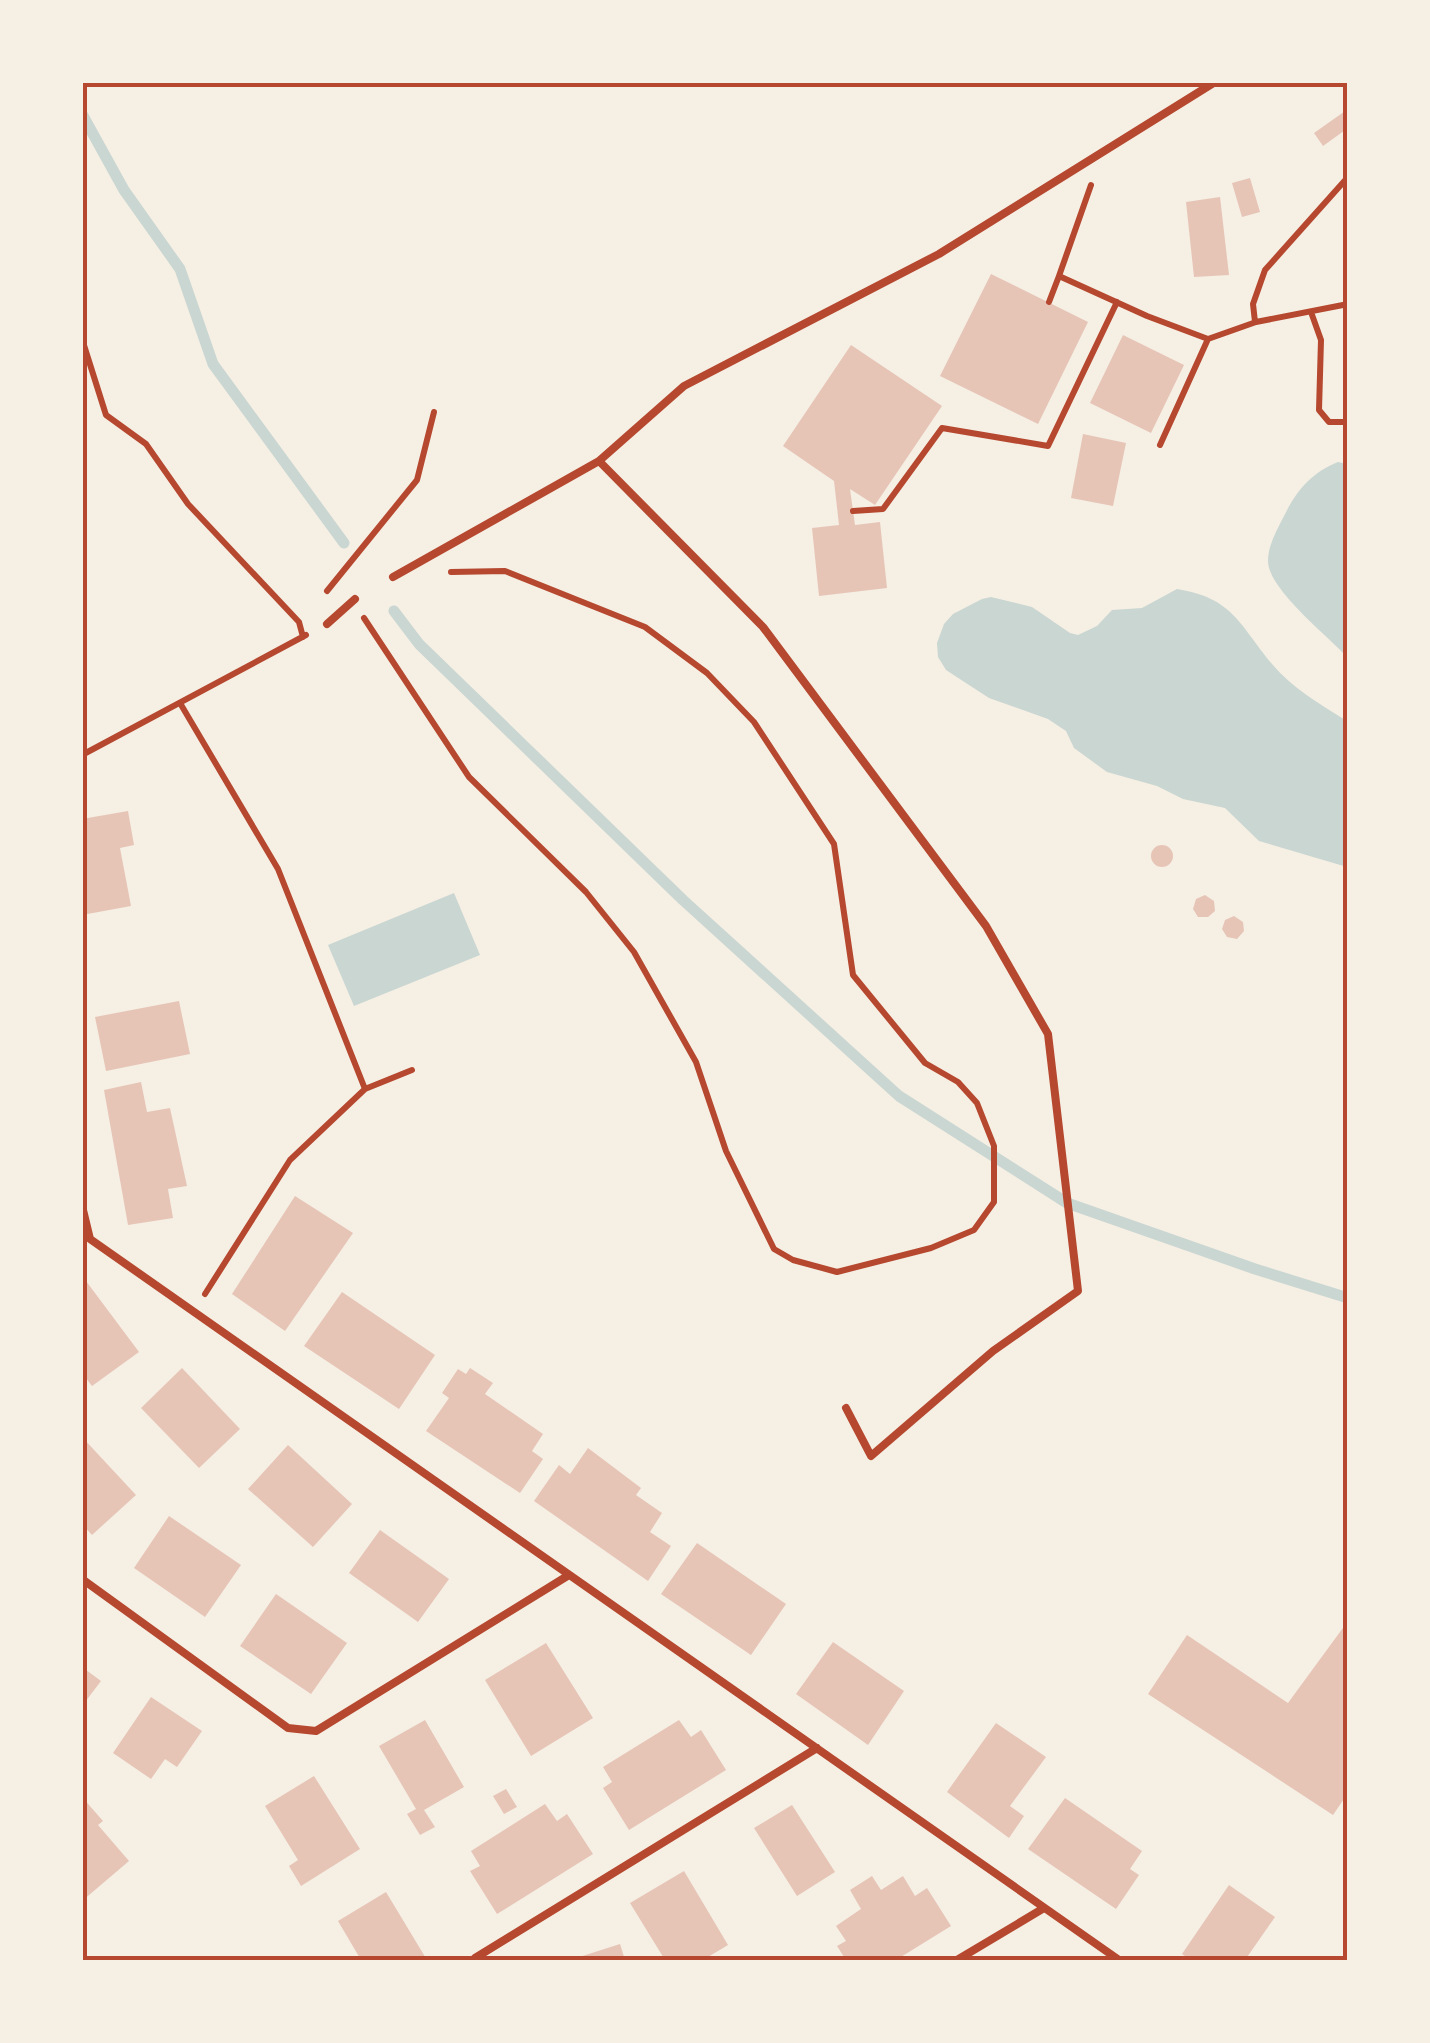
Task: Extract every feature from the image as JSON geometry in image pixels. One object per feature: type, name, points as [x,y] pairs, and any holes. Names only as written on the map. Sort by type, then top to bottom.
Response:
[{"type":"lane","points":[[393,577],[599,462],[684,386],[939,254],[1215,82]]},
{"type":"lane","points":[[599,462],[763,627],[986,926],[1048,1034],[1078,1291],[993,1351],[872,1456],[846,1408]]},
{"type":"lane","points":[[327,624],[354,600]]},
{"type":"lane","points":[[82,1206],[86,1241],[194,1312],[1119,1960]]},
{"type":"lane","points":[[82,1579],[288,1728],[316,1732],[569,1574]]},
{"type":"lane","points":[[476,1958],[817,1748]]},
{"type":"lane","points":[[957,1960],[1044,1908]]},
{"type":"path","points":[[1049,302],[1104,150]]},
{"type":"path","points":[[1256,322],[1253,304],[1265,270],[1348,177]]},
{"type":"path","points":[[1059,276],[1208,338],[1256,322],[1348,304]]},
{"type":"path","points":[[853,511],[882,509],[942,428],[1048,446],[1116,302]]},
{"type":"path","points":[[1311,312],[1321,340],[1318,410],[1329,422],[1348,422]]},
{"type":"path","points":[[1160,444],[1208,338]]},
{"type":"path","points":[[82,339],[106,415],[146,444],[188,504],[299,622],[302,637]]},
{"type":"path","points":[[321,598],[417,480],[434,412]]},
{"type":"path","points":[[354,600],[469,777],[586,892],[634,952],[696,1062],[726,1151],[774,1249],[793,1260],[837,1272],[930,1248],[974,1230],[994,1202],[994,1146],[977,1103],[958,1082],[924,1063],[853,976],[834,844],[754,722],[707,673],[645,627],[505,571],[444,572]]},
{"type":"path","points":[[299,622],[310,610]]},
{"type":"path","points":[[82,755],[327,624]]},
{"type":"path","points":[[180,703],[278,868],[366,1088]]},
{"type":"path","points":[[194,1312],[290,1160],[366,1088],[412,1070]]},
{"type":"shaded area","points":[[1338,462],[1347,464],[1347,657],[1288,598],[1268,561],[1273,538],[1294,498],[1312,477]]},
{"type":"shaded area","points":[[1177,589],[1223,606],[1289,681],[1347,721],[1347,867],[1259,841],[1225,808],[1183,799],[1157,786],[1107,772],[1074,748],[1066,731],[1048,719],[989,698],[946,670],[938,657],[937,643],[944,624],[953,614],[982,599],[991,597],[1032,607],[1078,635],[1097,626],[1112,610],[1142,608]]},
{"type":"shaded area","points":[[454,893],[480,955],[354,1006],[328,945]]},
{"type":"building","points":[[1348,109],[1348,128],[1323,146],[1314,133]]},
{"type":"building","points":[[1250,178],[1260,212],[1242,217],[1232,183]]},
{"type":"building","points":[[1220,197],[1229,275],[1194,277],[1186,202]]},
{"type":"building","points":[[991,274],[1088,322],[1038,424],[940,376]]},
{"type":"building","points":[[1123,335],[1184,365],[1151,433],[1090,403]]},
{"type":"building","points":[[851,345],[942,406],[875,505],[850,489],[855,525],[880,522],[887,588],[819,596],[812,528],[839,525],[834,481],[783,446]]},
{"type":"building","points":[[1083,434],[1126,443],[1113,506],[1071,498]]},
{"type":"building","points":[[128,811],[134,845],[120,848],[131,906],[82,915],[82,819]]},
{"type":"building","points":[[1162,845],[1170,848],[1170,864],[1162,867],[1154,864],[1151,856],[1154,848]]},
{"type":"building","points":[[1205,895],[1214,901],[1215,911],[1208,917],[1198,917],[1193,909],[1196,899]]},
{"type":"building","points":[[1234,916],[1243,922],[1244,931],[1237,939],[1227,937],[1222,929],[1225,920]]},
{"type":"building","points":[[179,1001],[190,1054],[106,1071],[95,1017]]},
{"type":"building","points":[[141,1082],[147,1112],[170,1108],[187,1186],[168,1189],[173,1218],[128,1225],[104,1090]]},
{"type":"building","points":[[295,1196],[353,1233],[285,1331],[232,1294]]},
{"type":"building","points":[[86,1281],[139,1352],[92,1386],[82,1373],[82,1284]]},
{"type":"building","points":[[342,1292],[435,1355],[399,1409],[304,1346]]},
{"type":"building","points":[[182,1368],[240,1429],[199,1468],[141,1408]]},
{"type":"building","points":[[470,1368],[493,1383],[485,1394],[543,1434],[532,1451],[543,1459],[520,1493],[426,1431],[449,1398],[442,1393],[458,1369],[466,1374]]},
{"type":"building","points":[[82,1437],[136,1495],[92,1535],[82,1524]]},
{"type":"building","points":[[288,1445],[352,1504],[313,1547],[248,1489]]},
{"type":"building","points":[[588,1448],[641,1488],[636,1495],[662,1513],[650,1532],[671,1546],[648,1581],[534,1501],[559,1465],[570,1474]]},
{"type":"building","points":[[169,1516],[241,1565],[205,1617],[134,1568]]},
{"type":"building","points":[[380,1530],[449,1579],[418,1622],[349,1573]]},
{"type":"building","points":[[697,1543],[786,1604],[751,1655],[661,1594]]},
{"type":"building","points":[[276,1594],[347,1643],[311,1694],[240,1646]]},
{"type":"building","points":[[1348,1621],[1348,1793],[1333,1815],[1148,1694],[1187,1635],[1288,1703]]},
{"type":"building","points":[[833,1642],[904,1691],[868,1745],[796,1694]]},
{"type":"building","points":[[546,1643],[593,1718],[531,1756],[485,1680]]},
{"type":"building","points":[[82,1667],[101,1681],[82,1706]]},
{"type":"building","points":[[151,1697],[202,1731],[177,1767],[165,1759],[151,1779],[113,1753]]},
{"type":"building","points":[[425,1720],[464,1787],[424,1810],[435,1827],[420,1835],[407,1814],[416,1809],[379,1746]]},
{"type":"building","points":[[679,1720],[691,1737],[701,1730],[726,1770],[629,1830],[603,1788],[612,1782],[603,1767]]},
{"type":"building","points":[[996,1723],[1046,1757],[1010,1806],[1024,1816],[1009,1838],[947,1792]]},
{"type":"building","points":[[314,1776],[360,1849],[301,1886],[289,1866],[298,1860],[265,1806]]},
{"type":"building","points":[[506,1789],[517,1807],[504,1814],[493,1796]]},
{"type":"building","points":[[82,1797],[103,1821],[98,1825],[129,1861],[82,1901]]},
{"type":"building","points":[[1065,1798],[1142,1851],[1130,1869],[1139,1875],[1116,1909],[1028,1849]]},
{"type":"building","points":[[545,1804],[557,1821],[567,1814],[593,1854],[497,1914],[470,1871],[480,1866],[471,1851]]},
{"type":"building","points":[[792,1805],[835,1872],[797,1896],[754,1828]]},
{"type":"building","points":[[684,1871],[728,1945],[703,1960],[665,1960],[630,1903]]},
{"type":"building","points":[[872,1876],[881,1890],[903,1876],[915,1896],[927,1888],[951,1926],[896,1960],[846,1960],[837,1946],[846,1941],[836,1926],[861,1909],[850,1890]]},
{"type":"building","points":[[1229,1885],[1275,1917],[1245,1960],[1191,1960],[1182,1954]]},
{"type":"building","points":[[386,1892],[427,1960],[361,1960],[338,1921]]},
{"type":"building","points":[[620,1944],[625,1960],[570,1960]]},
{"type":"waterway","points":[[82,114],[124,190],[180,269],[213,364],[344,543]]},
{"type":"waterway","points":[[394,611],[419,644],[683,900],[899,1096],[1067,1203],[1348,1298]]}]
